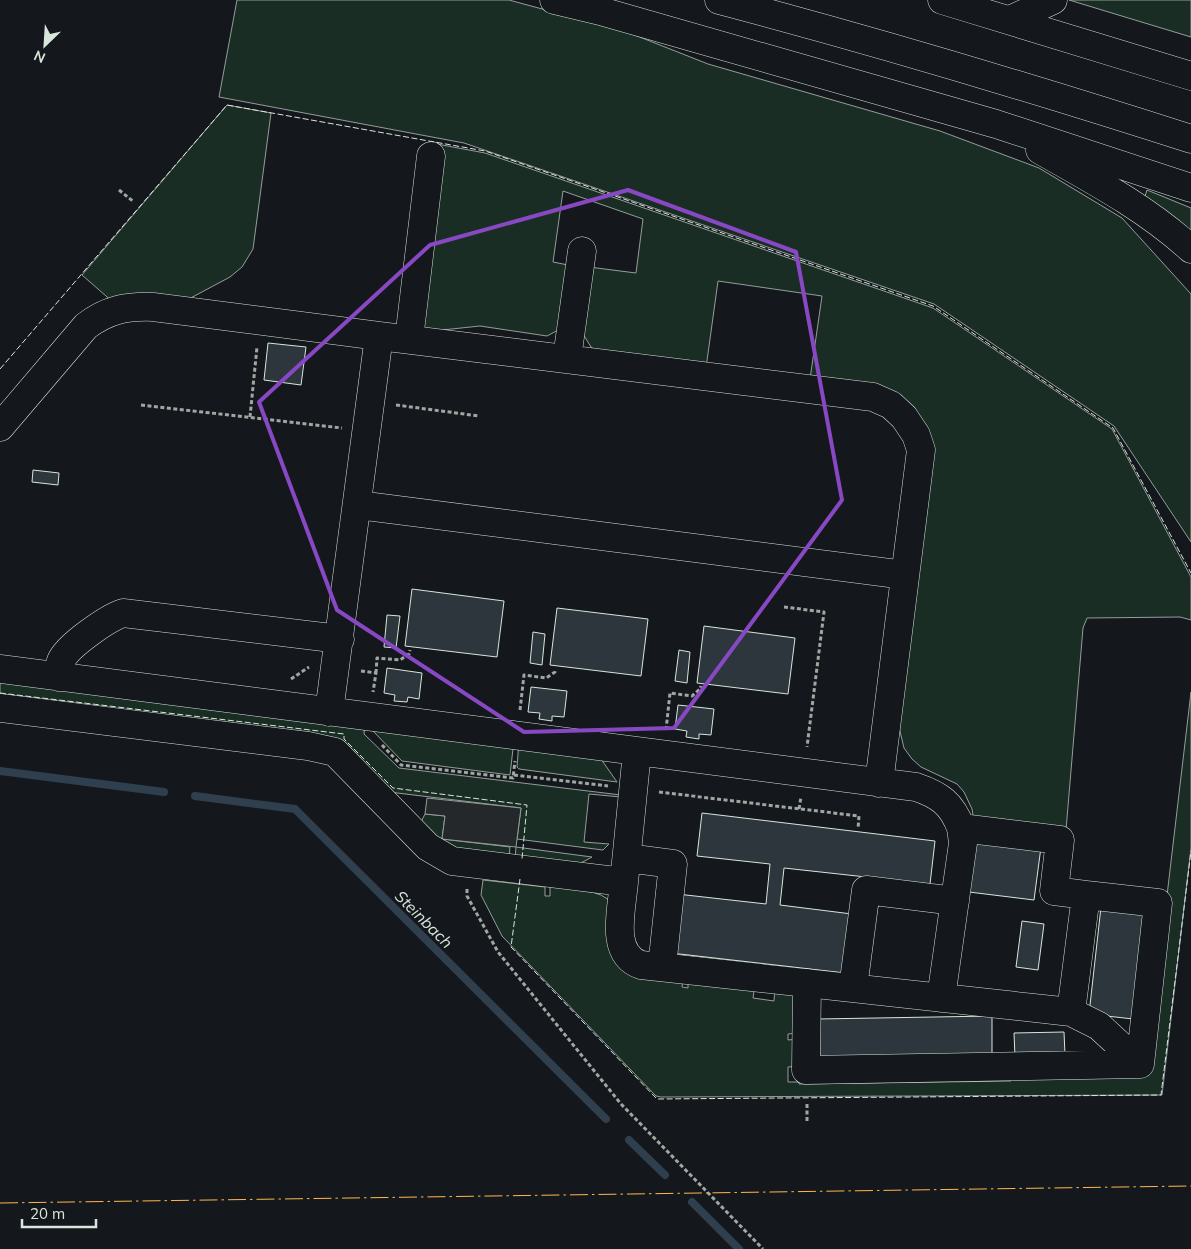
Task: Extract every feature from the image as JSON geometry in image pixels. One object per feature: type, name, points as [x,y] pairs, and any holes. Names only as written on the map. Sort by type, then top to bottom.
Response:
[{"type":"main road","points":[[554,0],[604,12],[996,124],[1191,188]]},
{"type":"main road","points":[[719,0],[869,40],[1037,89],[1191,139]]},
{"type":"main road","points":[[942,0],[1191,76]]},
{"type":"main road","points":[[1010,20],[1053,0]]},
{"type":"main road","points":[[996,124],[1136,206],[1169,229],[1191,249]]},
{"type":"main road","points":[[409,339],[431,156]]},
{"type":"main road","points":[[568,358],[582,251]]},
{"type":"main road","points":[[0,427],[86,326],[100,316],[116,309],[153,307],[873,397],[891,405],[904,418],[916,434],[921,450],[879,783]]},
{"type":"main road","points":[[330,712],[379,336]]},
{"type":"main road","points":[[358,505],[905,575]]},
{"type":"main road","points":[[59,677],[61,661],[67,652],[112,617],[123,613],[340,639]]},
{"type":"main road","points":[[0,669],[916,787],[932,792],[947,802],[955,812],[961,828],[963,843],[941,998]]},
{"type":"main road","points":[[0,708],[308,746],[334,752],[428,847],[452,861],[626,870],[673,864],[662,967]]},
{"type":"main road","points":[[637,752],[620,938],[622,948],[633,962],[662,967],[1071,1012],[1099,1026],[1140,1064]]},
{"type":"main road","points":[[961,828],[1060,840],[1054,891],[1158,903],[1140,1064]]},
{"type":"main road","points":[[853,988],[866,890],[954,901]]},
{"type":"main road","points":[[1071,1012],[1086,895]]},
{"type":"main road","points":[[808,983],[803,1036],[806,1070],[1140,1064]]},
{"type":"path","points":[[119,190],[134,202]]},
{"type":"path","points":[[393,414],[394,404],[479,416]]},
{"type":"path","points":[[141,405],[368,431]]},
{"type":"path","points":[[784,607],[824,612],[799,809]]},
{"type":"path","points":[[410,650],[409,654],[400,660],[377,658],[368,731],[401,765],[513,778],[514,775],[859,816],[858,829]]},
{"type":"path","points":[[514,775],[524,675],[546,678],[555,672],[555,669]]},
{"type":"path","points":[[358,670],[376,673]]},
{"type":"path","points":[[465,862],[468,896],[498,952],[621,1104],[763,1249]]},
{"type":"path","points":[[807,1104],[807,1122]]},
{"type":"highlighted area","points":[[628,190],[796,252],[842,500],[674,728],[524,732],[337,610],[259,402],[430,245]]},
{"type":"green space","points":[[237,0],[509,0],[627,32],[708,64],[940,131],[1039,168],[1122,218],[1191,294],[1191,542],[1114,426],[934,304],[464,143],[219,97]]},
{"type":"green space","points":[[1069,0],[1191,0],[1191,37]]},
{"type":"green space","points":[[227,105],[271,113],[253,249],[242,267],[230,277],[185,301],[114,303],[82,275]]},
{"type":"green space","points":[[437,144],[485,153],[933,308],[1112,429],[1191,577],[1191,620],[1180,617],[1087,618],[1083,628],[1066,830],[974,821],[972,809],[964,792],[957,784],[921,767],[904,748],[899,727],[925,431],[810,379],[822,296],[718,281],[706,368],[600,354],[591,347],[580,329],[589,267],[636,273],[643,219],[563,191],[553,262],[568,265],[562,328],[547,336],[480,326],[423,332]]},
{"type":"green space","points":[[1147,190],[1191,208],[1191,236],[1143,202]]},
{"type":"green space","points":[[0,678],[365,722],[364,734],[399,768],[621,795],[621,797],[589,794],[584,842],[609,844],[603,850],[517,839],[521,808],[389,792],[351,755],[0,702]]},
{"type":"green space","points":[[1191,692],[1191,848],[1162,1095],[656,1096],[502,936],[481,895],[483,880],[545,887],[545,896],[550,896],[550,886],[592,892],[609,900],[614,940],[683,978],[682,987],[688,988],[688,977],[755,985],[753,998],[774,1001],[775,987],[798,990],[798,1033],[788,1034],[788,1040],[798,1039],[799,1066],[788,1067],[788,1082],[799,1082],[799,1084],[1011,1081],[1011,1075],[1146,1074]]},
{"type":"green space","points":[[372,730],[514,740],[510,775],[402,761]]},
{"type":"green space","points":[[519,741],[601,759],[617,782],[519,769],[517,767]]},
{"type":"green space","points":[[425,814],[445,816],[442,839],[510,847],[509,859],[445,846],[421,822]]},
{"type":"green space","points":[[516,847],[592,857],[579,864],[515,859]]},
{"type":"shaded area","points":[[427,798],[521,808],[516,847],[442,839],[445,816],[425,814]]},
{"type":"building","points":[[268,343],[306,347],[301,385],[264,380]]},
{"type":"building","points":[[33,470],[59,473],[58,485],[32,482]]},
{"type":"building","points":[[412,589],[504,601],[497,657],[405,646]]},
{"type":"building","points":[[557,608],[648,619],[641,676],[550,665]]},
{"type":"building","points":[[387,615],[400,616],[396,648],[384,647]]},
{"type":"building","points":[[704,626],[795,638],[788,694],[697,683]]},
{"type":"building","points":[[533,632],[545,634],[542,665],[530,663]]},
{"type":"building","points":[[679,650],[690,652],[687,683],[675,681]]},
{"type":"building","points":[[387,668],[422,673],[419,699],[408,697],[407,702],[394,701],[395,695],[384,693]]},
{"type":"building","points":[[531,687],[567,691],[564,717],[552,716],[552,721],[539,719],[540,713],[528,712]]},
{"type":"building","points":[[678,705],[714,709],[711,735],[699,734],[699,739],[686,737],[687,731],[675,729]]},
{"type":"building","points":[[702,813],[935,841],[930,884],[784,868],[780,905],[852,914],[845,973],[671,953],[677,894],[766,904],[770,864],[697,856]]},
{"type":"building","points":[[976,839],[1041,847],[1034,900],[969,892]]},
{"type":"building","points":[[1101,907],[1145,912],[1133,1019],[1089,1014]]},
{"type":"building","points":[[1022,921],[1044,924],[1038,970],[1016,967]]},
{"type":"building","points":[[992,1016],[992,1059],[819,1062],[818,1019]]},
{"type":"building","points":[[1064,1032],[1065,1055],[1015,1057],[1014,1033]]},
{"type":"waterway","name":"Steinbach","points":[[0,771],[164,792]]},
{"type":"waterway","name":"Steinbach","points":[[195,796],[295,809],[606,1119]]},
{"type":"waterway","name":"Steinbach","points":[[629,1140],[665,1175]]},
{"type":"waterway","name":"Steinbach","points":[[692,1202],[739,1249]]},
{"type":"fence","points":[[0,369],[227,105],[485,151],[933,306],[1113,428],[1191,573]]},
{"type":"fence","points":[[0,693],[344,734],[344,739],[393,788],[527,805],[522,859]]},
{"type":"fence","points":[[520,879],[511,947],[657,1099],[1161,1095],[1191,851]]},
{"type":"power","points":[[0,1203],[1191,1186]]}]
